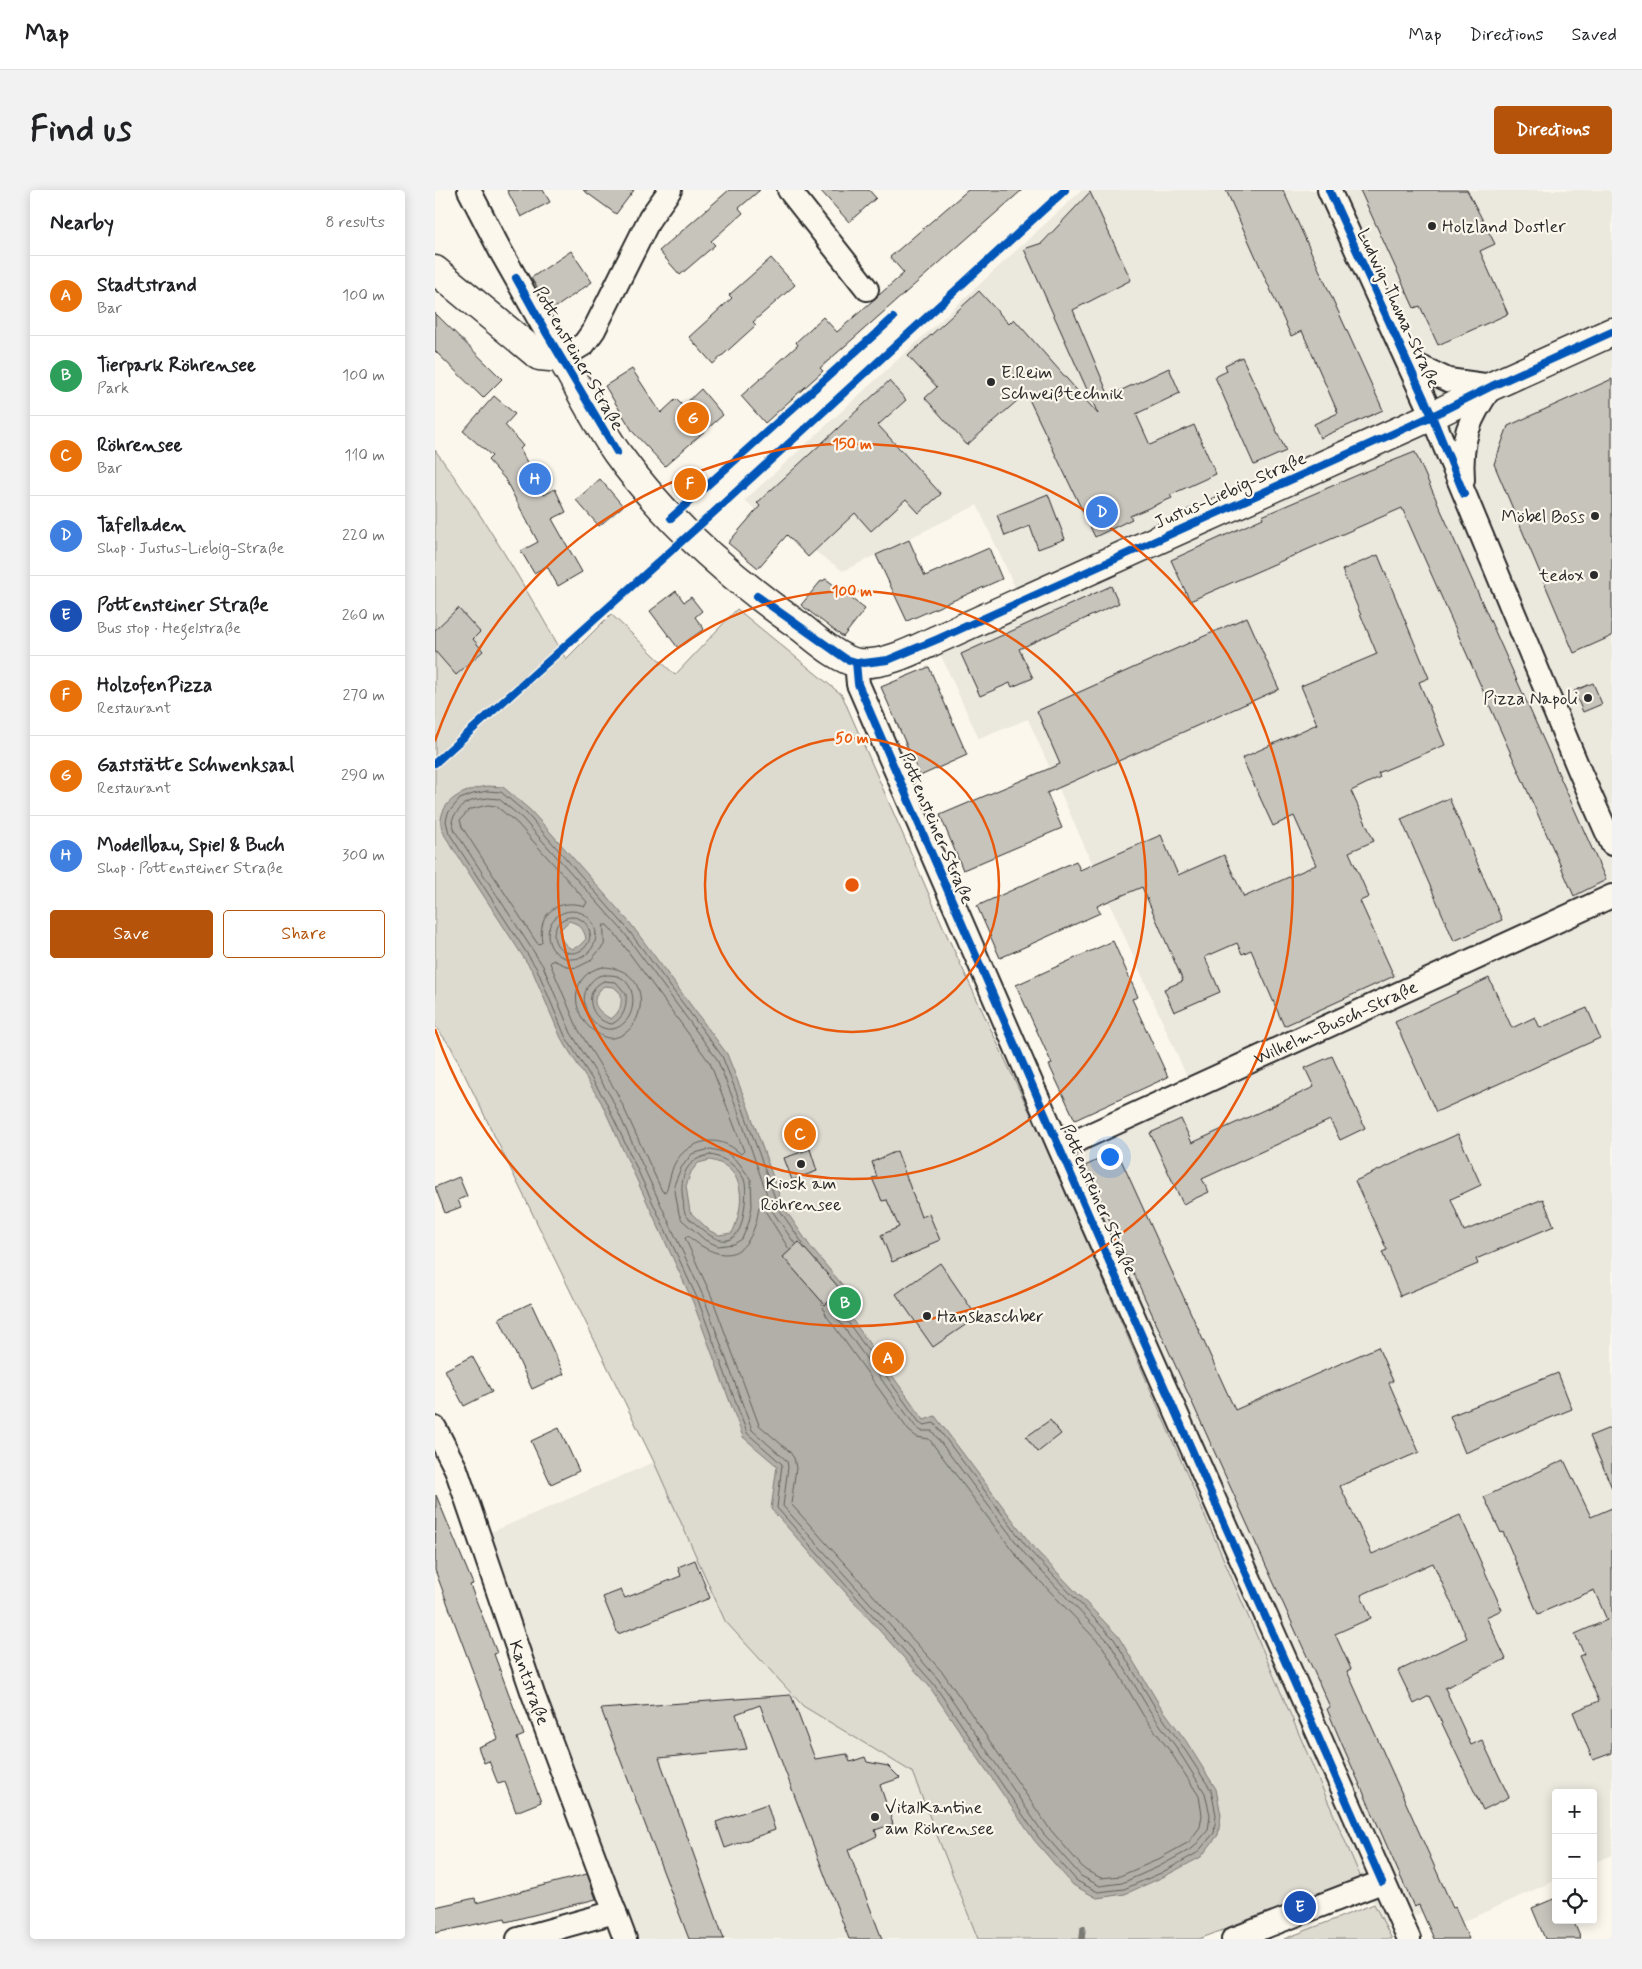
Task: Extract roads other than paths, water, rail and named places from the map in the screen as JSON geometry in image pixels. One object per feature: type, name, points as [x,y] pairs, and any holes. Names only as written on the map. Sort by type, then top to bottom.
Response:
[{"type":"main road","points":[[435,270],[539,356],[561,358]]},
{"type":"main road","name":"Justus-Liebig-Straße","points":[[856,662],[888,660],[926,644],[1432,416],[1492,386],[1612,332]]},
{"type":"main road","name":"Pottensteiner Straße","points":[[561,358],[617,452],[671,518],[757,596],[846,659],[856,662]]},
{"type":"street","name":"Pottensteiner Straße","points":[[469,190],[561,358]]},
{"type":"street","points":[[561,358],[584,344],[650,218],[670,190]]},
{"type":"street","points":[[789,190],[867,288]]},
{"type":"street","name":"Ludwig-Thoma-Straße","points":[[1329,190],[1432,416],[1576,763],[1612,844]]},
{"type":"street","points":[[1408,361],[1448,380],[1492,386],[1477,408],[1465,435],[1462,465],[1464,494]]},
{"type":"street","name":"Pottensteiner Straße","points":[[856,662],[859,684],[1090,1218],[1382,1882],[1409,1939]]},
{"type":"street","name":"Wilhelm-Busch-Straße","points":[[1061,1148],[1612,896]]},
{"type":"street","name":"Kantstraße","points":[[435,1428],[456,1469],[533,1694],[625,1939]]},
{"type":"street","points":[[1233,1939],[1382,1882]]},
{"type":"street","points":[[518,1939],[615,1912]]},
{"type":"water","points":[[480,787],[503,787],[530,810],[630,923],[727,1054],[784,1208],[812,1249],[851,1295],[841,1304],[924,1420],[935,1416],[1033,1547],[1118,1636],[1159,1704],[1186,1741],[1216,1789],[1221,1815],[1218,1835],[1201,1857],[1125,1894],[1097,1898],[1073,1885],[1034,1840],[929,1686],[771,1509],[777,1466],[743,1437],[693,1302],[601,1102],[561,1038],[533,972],[443,832],[441,820],[447,805],[465,792]],"holes":[[[569,921],[581,927],[586,939],[579,946],[572,949],[563,942],[559,931]],[[604,986],[614,987],[621,994],[620,1008],[611,1019],[601,1012],[595,1004],[599,991]],[[710,1160],[722,1164],[737,1179],[741,1200],[732,1233],[719,1235],[710,1231],[690,1212],[686,1186],[691,1172],[698,1163]]]},
{"type":"waterway","points":[[1082,1939],[1083,1928]]},
{"type":"place","name":"Holzland Dostler","points":[[1432,226]]},
{"type":"place","name":"E.Reim Schweißtechnik","points":[[991,382]]},
{"type":"place","name":"Gaststätte Schwenksaal","points":[[693,418]]},
{"type":"place","name":"Modellbau, Spiel & Buch","points":[[535,479]]},
{"type":"place","name":"HolzofenPizza","points":[[690,484]]},
{"type":"place","name":"Tafelladen","points":[[1102,512]]},
{"type":"place","name":"Möbel Boss","points":[[1595,516]]},
{"type":"place","name":"tedox","points":[[1594,575]]},
{"type":"place","name":"Pizza Napoli","points":[[1588,698]]},
{"type":"place","name":"Röhrensee","points":[[800,1134]]},
{"type":"place","name":"Kiosk am Röhrensee","points":[[801,1164]]},
{"type":"place","name":"Tierpark Röhrensee","points":[[845,1303]]},
{"type":"place","name":"Hanskaschber","points":[[927,1316]]},
{"type":"place","name":"Stadtstrand","points":[[888,1358]]},
{"type":"place","name":"VitalKantine am Röhrensee","points":[[875,1817]]},
{"type":"place","name":"Pottensteiner Straße","points":[[1300,1907]]}]
